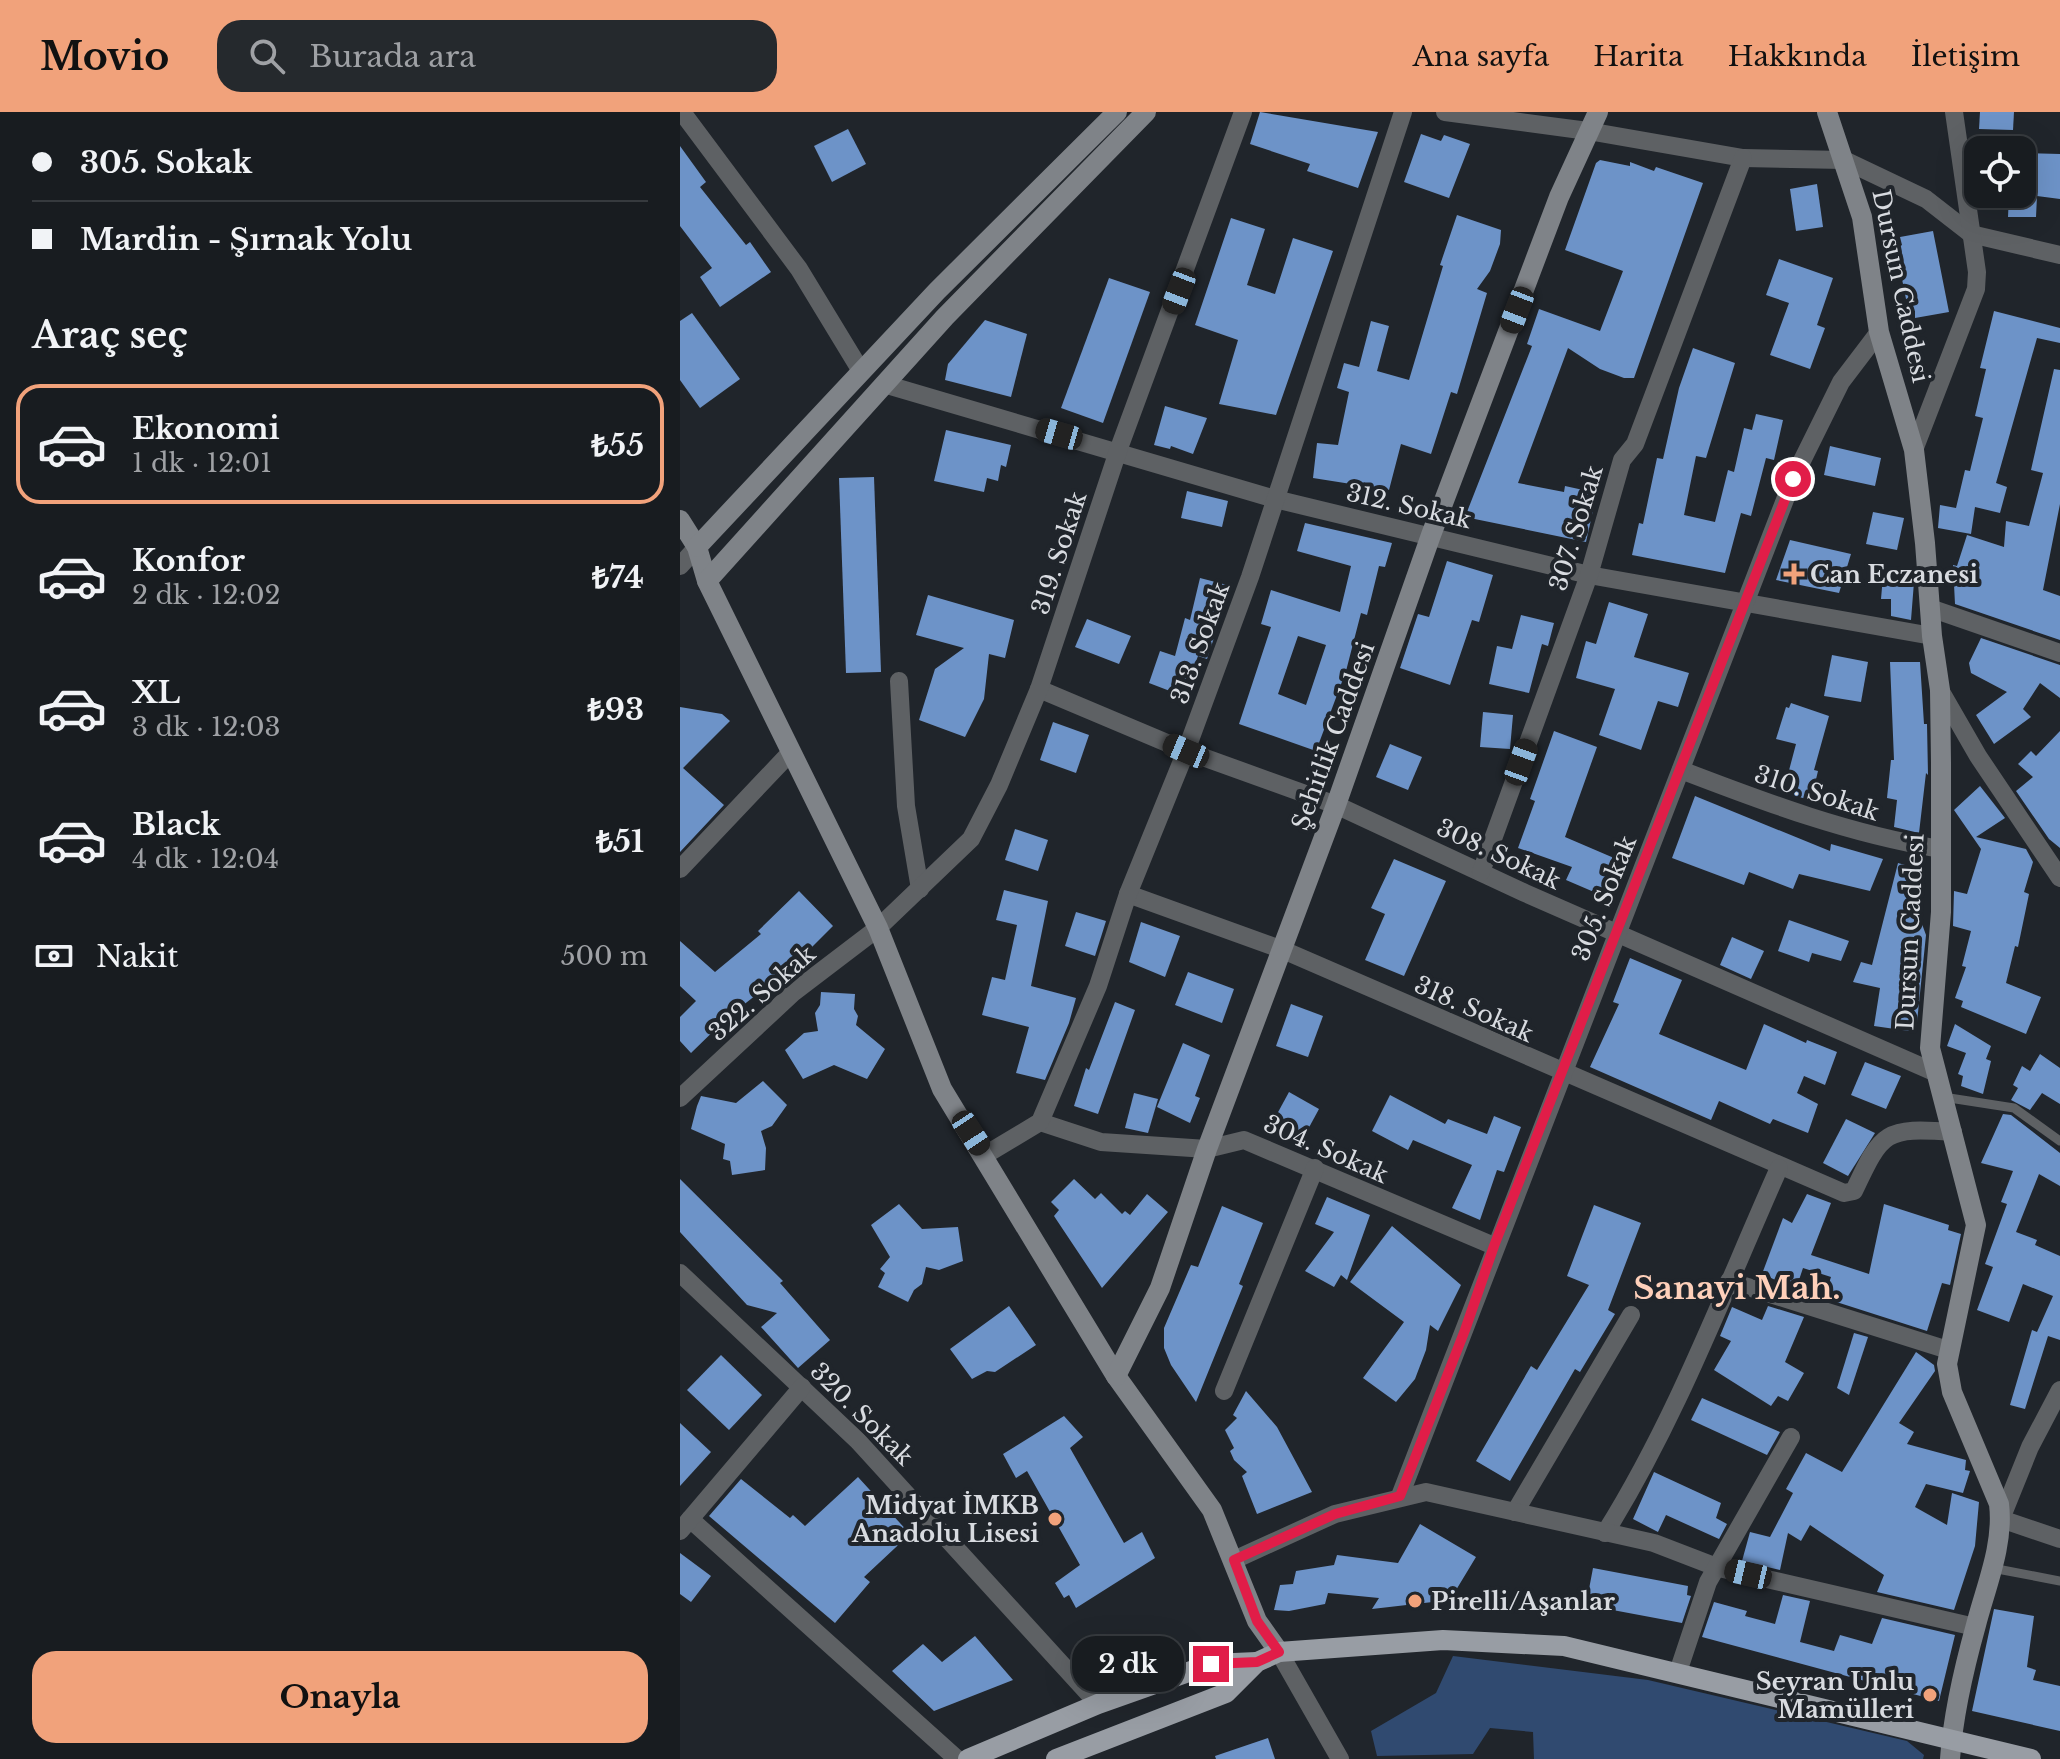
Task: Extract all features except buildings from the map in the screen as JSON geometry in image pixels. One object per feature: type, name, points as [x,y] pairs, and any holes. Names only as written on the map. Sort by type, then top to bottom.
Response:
[{"type":"main road","points":[[1056,1759],[1226,1693],[1257,1662],[1279,1652],[1443,1640],[1564,1646],[1678,1672],[1950,1750],[2031,1759]]},
{"type":"main road","points":[[968,1759],[1098,1704],[1211,1664],[1257,1662]]},
{"type":"street","points":[[682,112],[799,269],[861,371]]},
{"type":"street","points":[[680,566],[937,291],[1117,112]]},
{"type":"street","points":[[707,581],[945,317],[1146,112]]},
{"type":"street","name":"319. Sokak","points":[[878,928],[971,839],[999,785],[1039,689],[1118,451],[1243,112]]},
{"type":"street","name":"313. Sokak","points":[[1040,1122],[1098,986],[1128,894],[1186,751],[1275,499],[1403,112]]},
{"type":"street","points":[[1445,112],[1588,131],[1743,158],[1844,160],[1926,199],[1971,234],[2060,255]]},
{"type":"street","name":"Şehitlik Caddesi","points":[[1116,1376],[1160,1288],[1207,1149],[1336,805],[1431,535],[1598,112]]},
{"type":"street","name":"Dursun Caddesi","points":[[1827,112],[1862,217],[1879,332],[1914,450],[1940,690],[1941,912],[1930,1019],[1934,1072],[1953,1132],[1976,1225],[1948,1350],[1952,1392],[1999,1504],[2001,1519],[1950,1750]]},
{"type":"street","points":[[1914,450],[1976,289],[1954,112]]},
{"type":"street","name":"307. Sokak","points":[[1481,872],[1589,575],[1622,460],[1635,444],[1743,158]]},
{"type":"street","name":"305. Sokak","points":[[1400,1496],[1615,932],[1747,606],[1793,479],[1841,382],[1879,332]]},
{"type":"street","name":"312. Sokak","points":[[884,384],[1275,499],[1589,575],[1747,606],[1932,636]]},
{"type":"street","points":[[680,520],[697,547],[707,581],[878,928],[942,1089],[985,1155],[1116,1376],[1212,1510],[1257,1621],[1279,1652],[1340,1759]]},
{"type":"street","points":[[1930,608],[2060,653]]},
{"type":"street","points":[[899,681],[906,806],[920,889]]},
{"type":"street","name":"308. Sokak","points":[[1039,689],[1186,751],[1336,805],[1934,1072]]},
{"type":"street","points":[[1940,690],[1978,756],[2060,878]]},
{"type":"street","points":[[680,869],[790,753]]},
{"type":"street","name":"310. Sokak","points":[[1681,770],[1825,824],[1877,838],[1941,849]]},
{"type":"street","name":"318. Sokak","points":[[1128,894],[1283,950],[1779,1168],[1849,1194],[1854,1191],[1873,1151],[1884,1138],[1903,1131],[1953,1132]]},
{"type":"street","name":"322. Sokak","points":[[680,1098],[794,992],[878,928]]},
{"type":"street","points":[[985,1155],[1040,1122]]},
{"type":"street","name":"304. Sokak","points":[[1040,1122],[1101,1142],[1207,1149],[1244,1140],[1494,1246]]},
{"type":"street","points":[[1224,1391],[1315,1168]]},
{"type":"street","points":[[1605,1533],[1660,1437],[1702,1350],[1779,1168]]},
{"type":"street","name":"320. Sokak","points":[[680,1273],[858,1441],[1098,1704]]},
{"type":"street","points":[[1729,1281],[1948,1350]]},
{"type":"street","points":[[1515,1512],[1631,1315]]},
{"type":"street","points":[[802,1387],[685,1525],[957,1759]]},
{"type":"street","points":[[2060,1390],[2030,1447],[2001,1519],[2060,1539]]},
{"type":"street","points":[[1678,1672],[1708,1582],[1719,1568],[1791,1437]]},
{"type":"street","points":[[1234,1560],[1335,1514],[1426,1492],[1654,1543],[1719,1568],[1975,1627]]},
{"type":"lane","points":[[1941,1096],[2014,1108],[2060,1141]]},
{"type":"lane","points":[[1992,1568],[2060,1581]]},
{"type":"shaded area","points":[[1453,1656],[1648,1680],[1907,1741],[1924,1755],[1923,1759],[1534,1759],[1533,1732],[1490,1728],[1473,1754],[1377,1756],[1371,1731],[1436,1693]]},
{"type":"place","name":"Can Eczanesi","points":[[1794,574]]},
{"type":"place","name":"Midyat İMKB Anadolu Lisesi","points":[[1055,1519]]},
{"type":"place","name":"Pirelli/Aşanlar","points":[[1415,1601]]},
{"type":"place","name":"Seyran Unlu Mamülleri","points":[[1930,1695]]},
{"type":"district","name":"Sanayi Mah.","points":[[1737,1288]]},
{"type":"route","points":[[1211,1664],[1257,1662],[1279,1652],[1257,1621],[1234,1560],[1335,1514],[1400,1496],[1615,932],[1747,606],[1793,479]]}]
